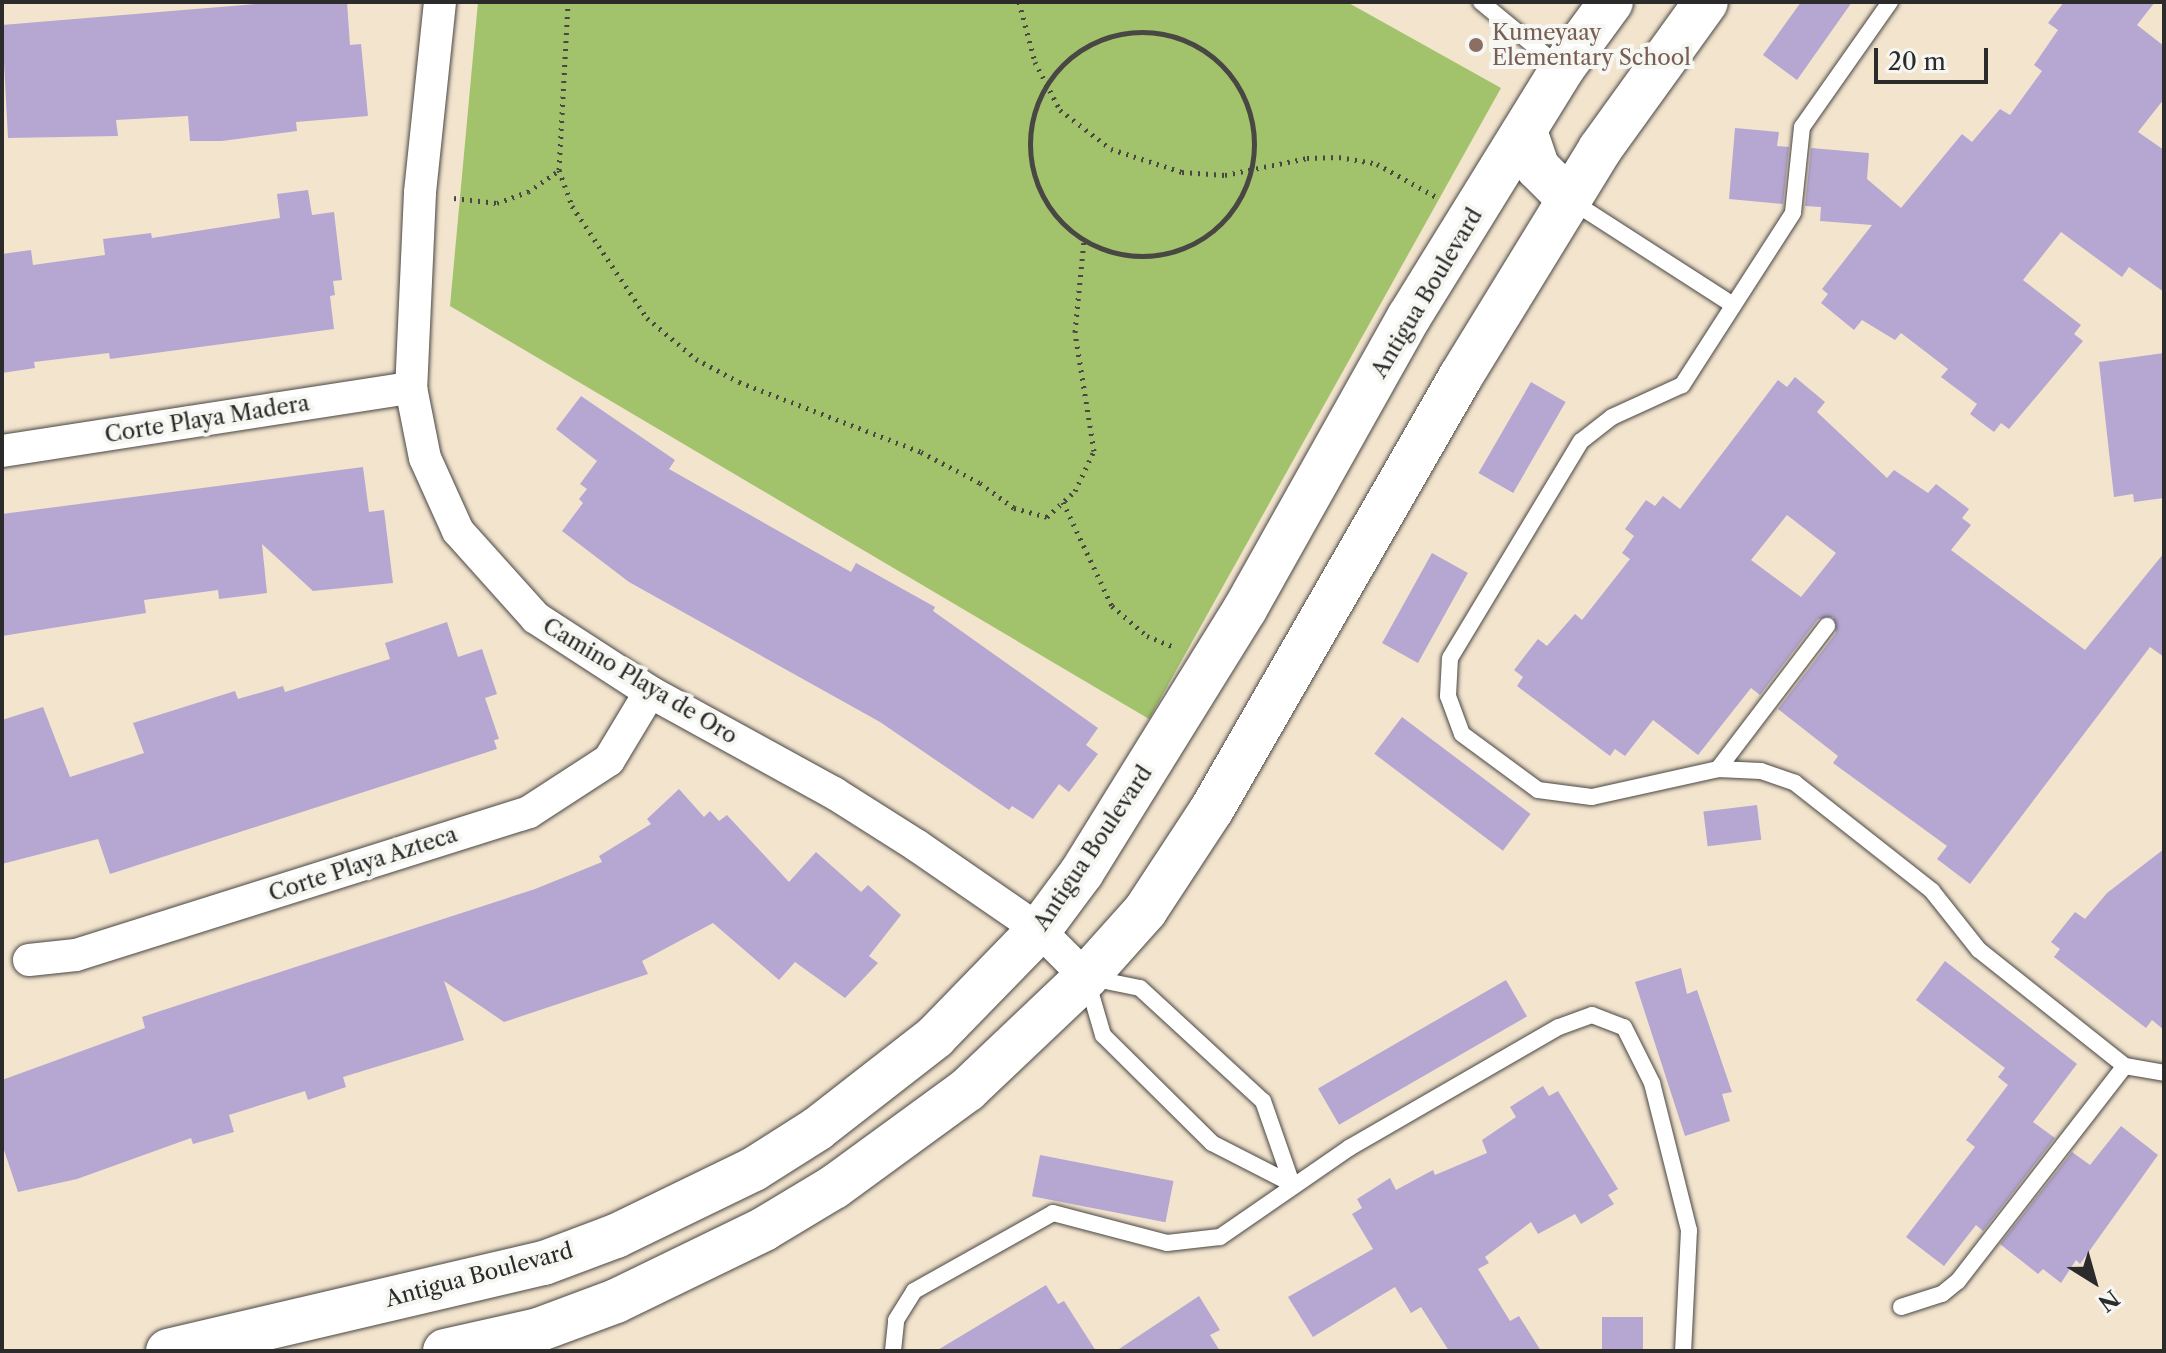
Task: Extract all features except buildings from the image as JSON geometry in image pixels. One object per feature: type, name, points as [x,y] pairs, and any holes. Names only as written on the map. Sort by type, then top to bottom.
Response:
[{"type":"main road","name":"Antigua Boulevard","points":[[168,1351],[544,1263],[686,1205],[754,1169],[877,1085],[935,1037],[1039,930],[1133,792],[1237,622],[1409,317],[1562,69],[1611,2]]},
{"type":"main road","points":[[445,1351],[538,1330],[616,1301],[764,1229],[845,1179],[967,1090],[1086,977],[1145,911],[1212,809],[1569,199],[1706,2]]},
{"type":"main road","points":[[1525,131],[1538,168],[1569,199]]},
{"type":"street","name":"Camino Playa de Oro","points":[[440,2],[420,193],[411,388],[425,458],[458,531],[484,566],[536,618],[650,692],[834,793],[1039,930],[1086,977]]},
{"type":"street","name":"Corte Playa Madera","points":[[2,451],[411,388]]},
{"type":"street","name":"Corte Playa Azteca","points":[[29,960],[76,955],[529,812],[609,760],[650,692]]},
{"type":"lane","points":[[1481,2],[1562,69]]},
{"type":"lane","points":[[1890,2],[1802,127],[1793,213],[1682,385],[1612,417],[1581,441],[1450,658],[1449,683],[1462,734],[1538,790],[1592,797],[1718,769],[1761,771],[1795,783],[1932,891],[1979,950],[2125,1066],[2164,1073]]},
{"type":"lane","points":[[1569,199],[1733,305]]},
{"type":"lane","points":[[1718,769],[1827,626]]},
{"type":"lane","points":[[1086,977],[1140,988],[1263,1101],[1292,1184],[1212,1143],[1103,1035],[1086,977]]},
{"type":"lane","points":[[893,1351],[896,1320],[914,1291],[1053,1213],[1167,1243],[1220,1237],[1292,1184],[1559,1027],[1592,1015],[1624,1027],[1652,1083],[1689,1230],[1683,1351]]},
{"type":"lane","points":[[1901,1307],[1942,1294],[1958,1281],[2125,1066]]},
{"type":"path","points":[[568,2],[559,170],[572,206],[647,318],[696,359],[739,382],[921,452],[980,483],[1014,508],[1047,517],[1075,491],[1094,451],[1075,332],[1084,241]]},
{"type":"path","points":[[1019,2],[1035,62],[1060,110],[1111,149],[1182,172],[1225,175],[1252,167],[1339,157],[1377,164],[1442,200],[1434,214]]},
{"type":"path","points":[[1150,33],[1188,41],[1229,72],[1243,95],[1253,132],[1252,167],[1238,203],[1215,229],[1185,248],[1151,256],[1128,255],[1084,241],[1051,210],[1032,169],[1029,139],[1048,83],[1086,46],[1110,36],[1150,33]]},
{"type":"path","points":[[420,193],[497,203],[528,192],[559,170]]},
{"type":"path","points":[[1063,502],[1112,606],[1147,636],[1185,650]]},
{"type":"green space","points":[[478,2],[1347,2],[1501,88],[1149,719],[450,306]]},
{"type":"place","name":"Kumeyaay Elementary School","points":[[1476,45]]}]
